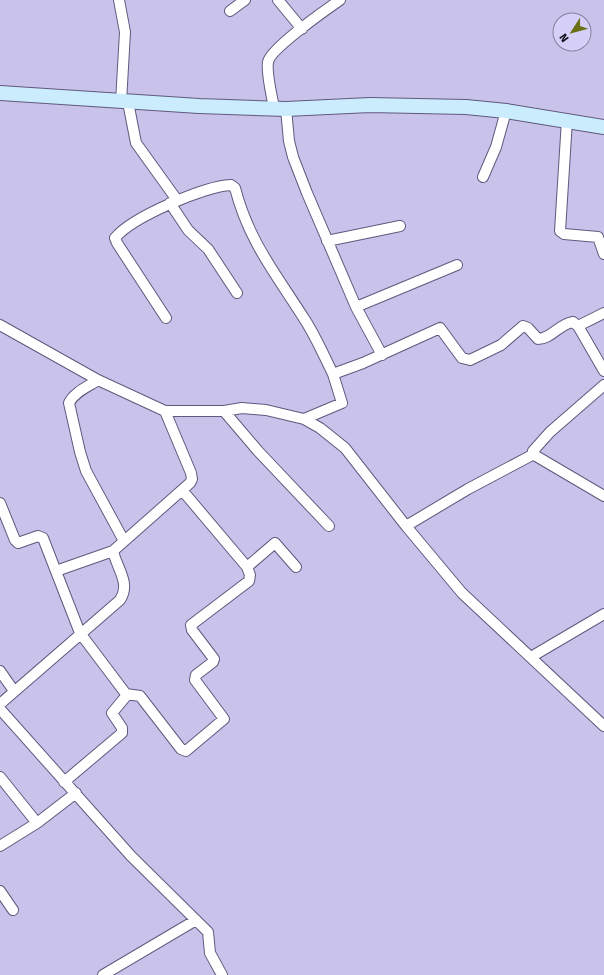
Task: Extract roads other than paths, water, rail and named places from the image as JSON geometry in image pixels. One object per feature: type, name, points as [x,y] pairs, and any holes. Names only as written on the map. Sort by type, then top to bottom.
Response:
[{"type":"main road","points":[[0,93],[124,102],[280,108],[417,106],[506,111],[604,126]]},
{"type":"street","points":[[119,0],[125,32],[124,102],[136,143],[173,202],[188,230],[208,249],[237,294]]},
{"type":"street","points":[[230,11],[245,0]]},
{"type":"street","points":[[278,0],[302,29]]},
{"type":"street","points":[[340,0],[280,46],[268,61],[293,157],[356,307],[382,355]]},
{"type":"street","points":[[483,177],[496,147],[506,111]]},
{"type":"street","points":[[567,120],[560,231],[564,234],[598,237],[604,254]]},
{"type":"street","points":[[166,318],[115,240],[119,234],[156,210],[173,202],[231,185],[236,188],[253,238],[273,273],[306,322],[333,374],[342,402],[304,419]]},
{"type":"street","points":[[327,241],[400,226]]},
{"type":"street","points":[[356,307],[457,266]]},
{"type":"street","points":[[578,326],[604,313]]},
{"type":"street","points":[[333,374],[382,355],[440,328],[462,358],[470,360],[501,345],[523,326],[528,328],[538,339],[543,339],[562,325],[573,322],[578,326],[604,372]]},
{"type":"street","points":[[0,325],[98,380],[164,411],[224,411],[242,408],[266,410],[304,419],[320,428],[345,448],[406,526],[462,593],[604,726]]},
{"type":"street","points":[[98,380],[81,390],[69,403],[80,452],[86,471],[124,541]]},
{"type":"street","points":[[534,454],[534,448],[550,432],[604,386]]},
{"type":"street","points":[[56,571],[113,551],[182,490],[192,479],[191,473],[164,411]]},
{"type":"street","points":[[224,411],[258,451],[329,526]]},
{"type":"street","points":[[406,526],[468,489],[534,454]]},
{"type":"street","points":[[534,454],[604,496]]},
{"type":"street","points":[[0,503],[15,540],[21,543],[41,536],[80,633],[127,695],[140,696],[184,751],[224,720],[224,716],[195,680],[196,675],[213,662],[214,659],[191,628],[193,623],[249,581],[250,575],[247,567],[182,490]]},
{"type":"street","points":[[247,567],[275,543],[296,567]]},
{"type":"street","points":[[0,704],[80,633],[120,600],[125,593],[125,584],[113,551]]},
{"type":"street","points":[[531,658],[604,614]]},
{"type":"street","points":[[0,671],[14,691]]},
{"type":"street","points":[[64,782],[122,733],[122,728],[112,713],[127,695]]},
{"type":"street","points":[[0,709],[131,856],[210,934],[210,953],[222,975]]},
{"type":"street","points":[[0,777],[37,822]]},
{"type":"street","points":[[0,846],[37,822],[76,793]]},
{"type":"street","points":[[0,891],[12,910]]},
{"type":"street","points":[[103,975],[196,920]]}]
